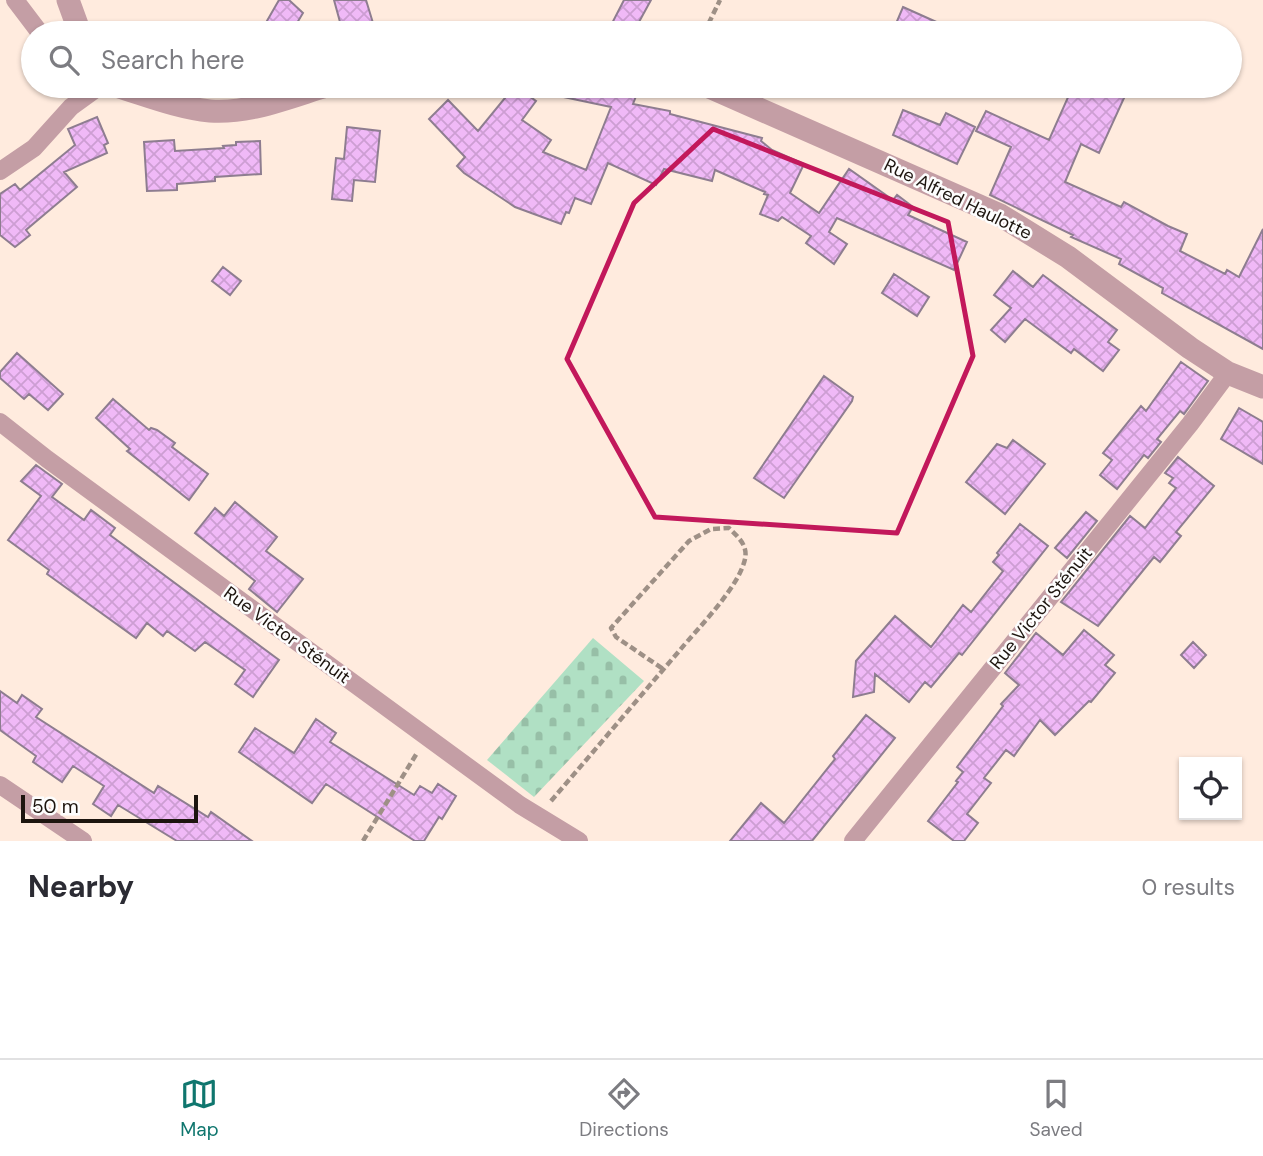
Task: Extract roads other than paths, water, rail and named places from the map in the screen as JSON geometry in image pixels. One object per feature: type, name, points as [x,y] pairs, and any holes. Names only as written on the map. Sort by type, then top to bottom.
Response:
[{"type":"street","points":[[15,0],[31,21]]},
{"type":"street","points":[[68,0],[76,21]]},
{"type":"street","points":[[0,171],[34,148],[79,98]]},
{"type":"street","points":[[157,98],[211,111],[245,109],[284,98]]},
{"type":"street","name":"Rue Alfred Haulotte","points":[[734,98],[1000,215],[1068,257],[1228,373],[1263,387]]},
{"type":"street","name":"Rue Victor Sténuit","points":[[853,841],[1228,373]]},
{"type":"street","name":"Rue Victor Sténuit","points":[[0,422],[47,460],[427,737],[538,817],[579,841]]},
{"type":"street","points":[[0,785],[83,841]]}]
